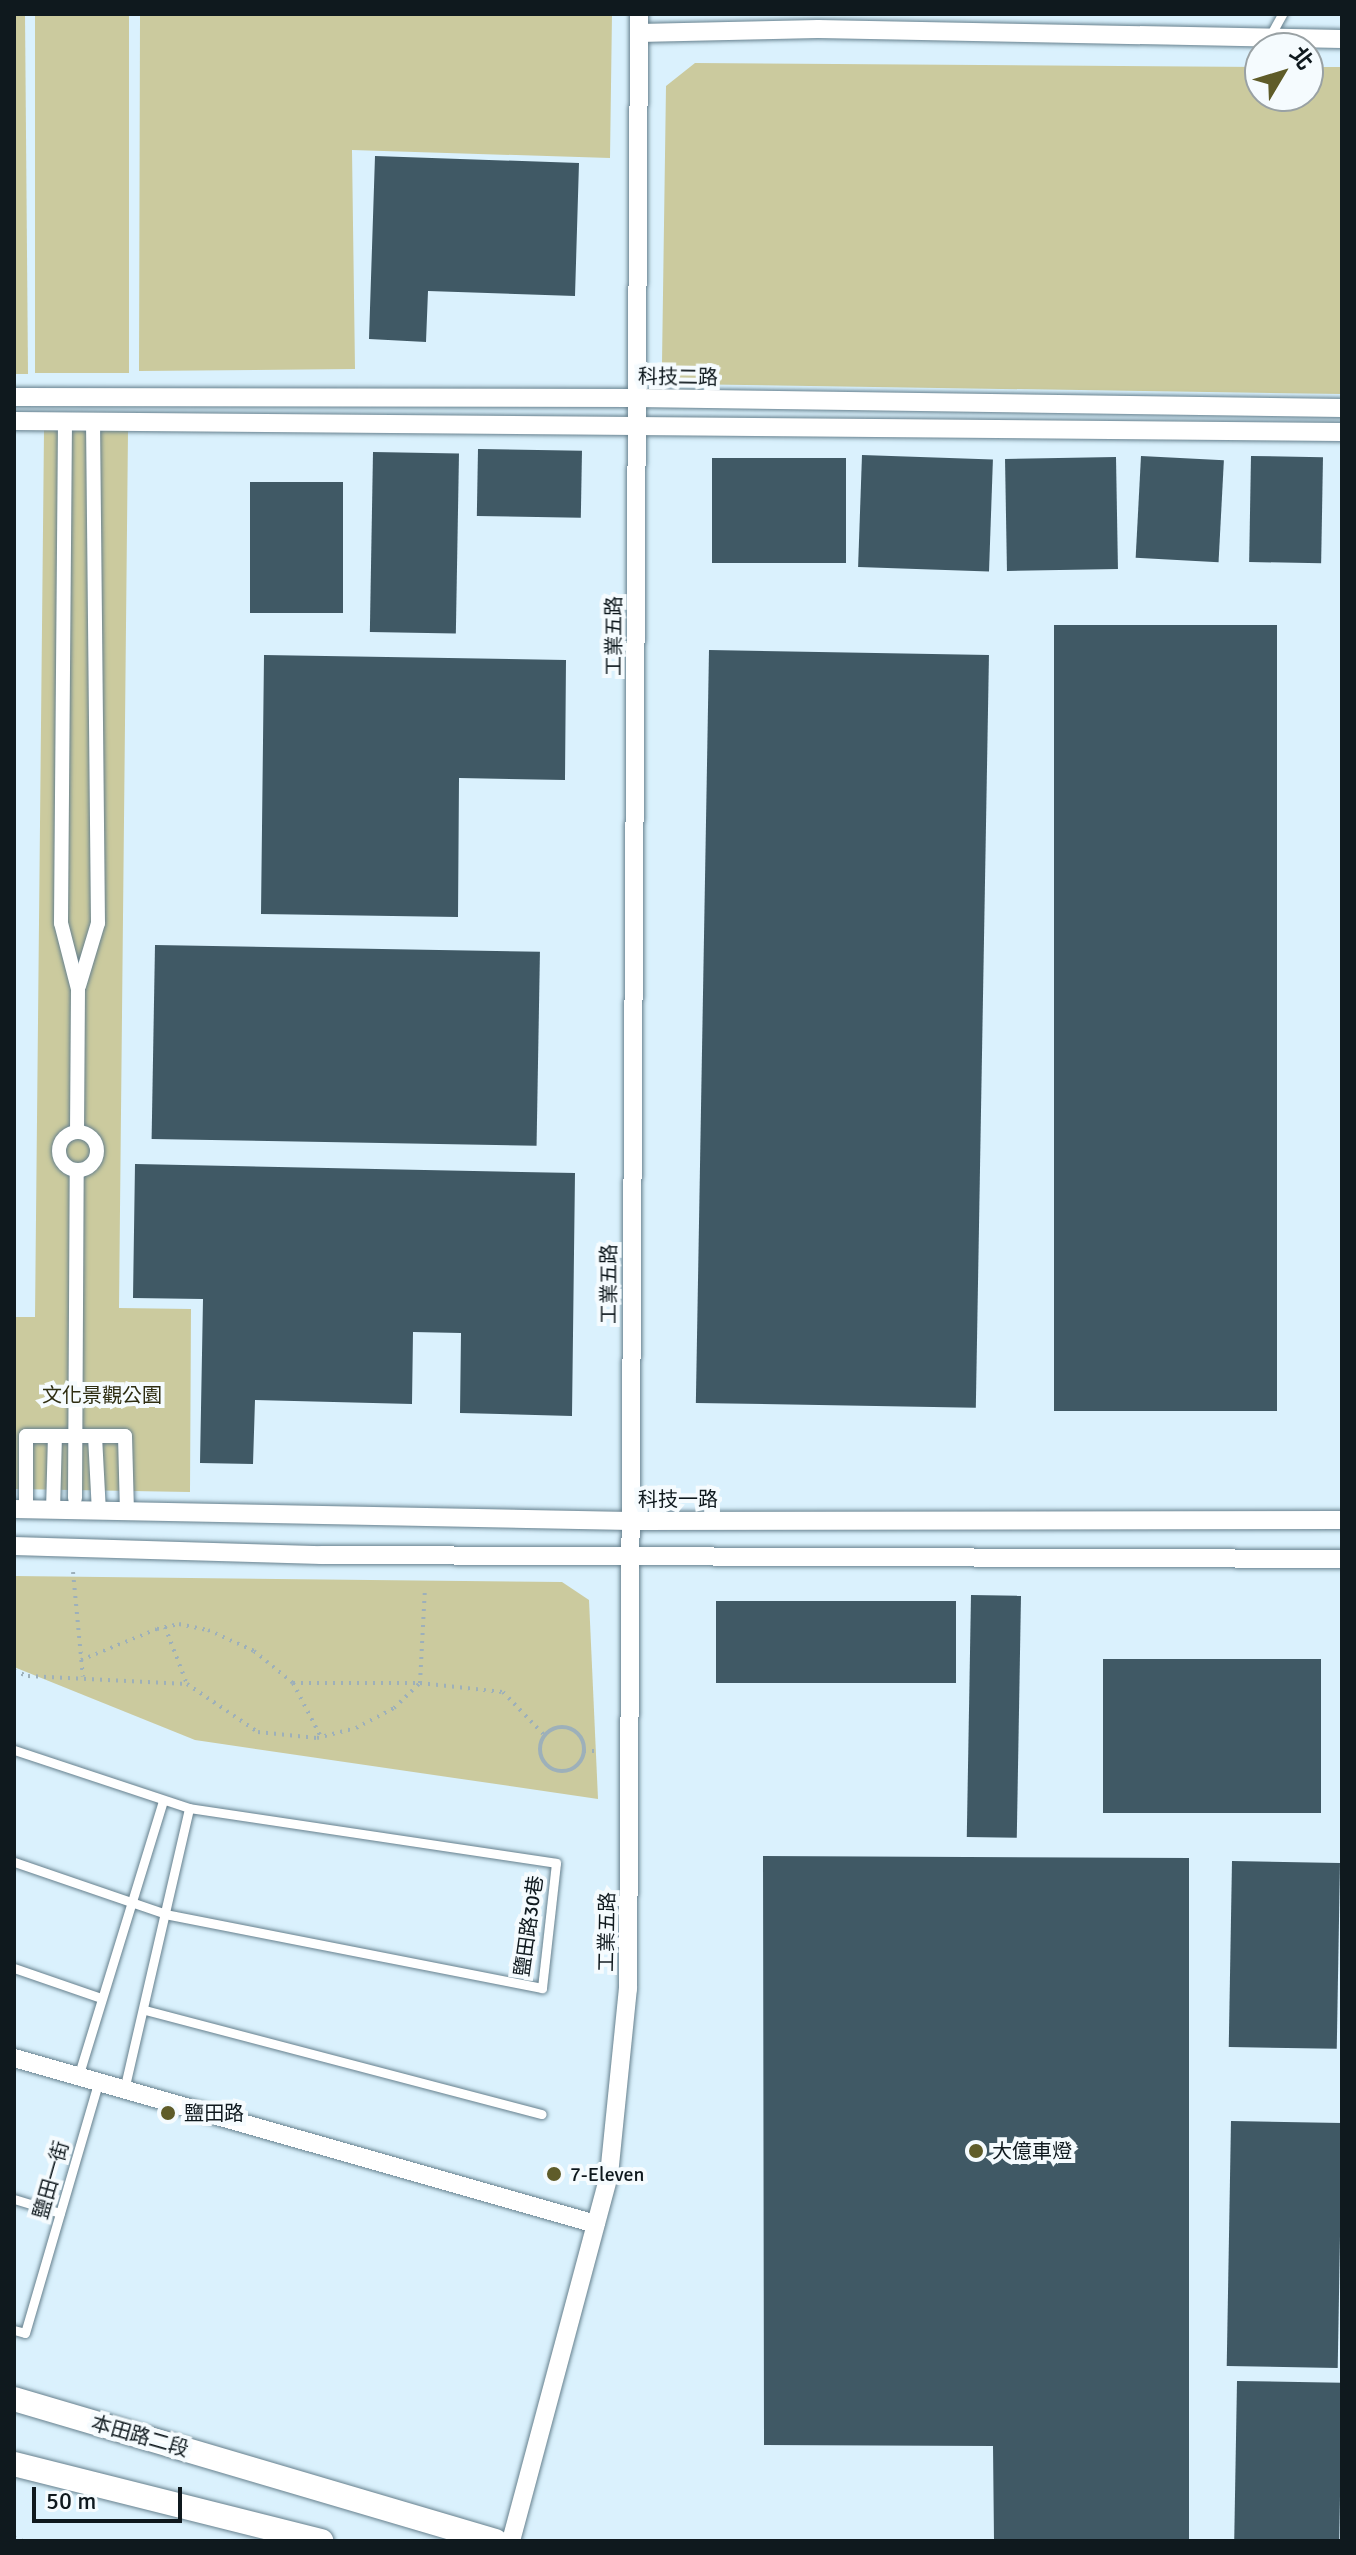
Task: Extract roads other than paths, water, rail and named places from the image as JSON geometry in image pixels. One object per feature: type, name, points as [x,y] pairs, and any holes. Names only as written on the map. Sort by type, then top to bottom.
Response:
[{"type":"street","name":"工業五路","points":[[511,2541],[609,2175],[628,1989],[627,1555],[630,1521],[639,14]]},
{"type":"street","points":[[639,33],[814,21],[1244,35]]},
{"type":"street","name":"科技二路","points":[[14,397],[636,398],[1342,408]]},
{"type":"street","points":[[14,421],[636,429],[1342,432]]},
{"type":"street","points":[[65,421],[61,923],[78,989],[77,1132]]},
{"type":"street","points":[[78,989],[98,923],[93,421]]},
{"type":"street","points":[[77,1132],[93,1139],[97,1151],[93,1163],[77,1170],[65,1166],[58,1154],[65,1136],[77,1132]]},
{"type":"street","points":[[75,1498],[77,1170]]},
{"type":"street","points":[[20,1509],[26,1436],[125,1436],[127,1511]]},
{"type":"street","points":[[53,1511],[55,1436]]},
{"type":"street","points":[[95,1436],[99,1512]]},
{"type":"street","name":"科技一路","points":[[20,1509],[630,1521],[1342,1520]]},
{"type":"street","points":[[14,1546],[321,1555],[1342,1559]]},
{"type":"street","points":[[14,2058],[596,2224]]},
{"type":"street","name":"本田路二段","points":[[14,2399],[496,2541]]},
{"type":"street","points":[[14,2464],[321,2541]]},
{"type":"lane","points":[[1272,32],[1282,14]]},
{"type":"lane","name":"鹽田路30巷","points":[[14,1750],[189,1808],[556,1863],[542,1988],[166,1914],[14,1862]]},
{"type":"lane","points":[[78,2077],[163,1801]]},
{"type":"lane","points":[[124,2090],[145,2010],[189,1808]]},
{"type":"lane","points":[[14,1968],[101,1998]]},
{"type":"lane","points":[[145,2010],[542,2114]]},
{"type":"lane","name":"鹽田一街","points":[[14,2330],[25,2333],[98,2083]]},
{"type":"lane","points":[[14,2199],[60,2213]]},
{"type":"place","name":"鹽田路","points":[[168,2113]]},
{"type":"place","name":"大億車燈","points":[[976,2151]]},
{"type":"place","name":"7-Eleven","points":[[554,2174]]},
{"type":"park label","name":"文化景觀公園","points":[[102,1395]]}]
